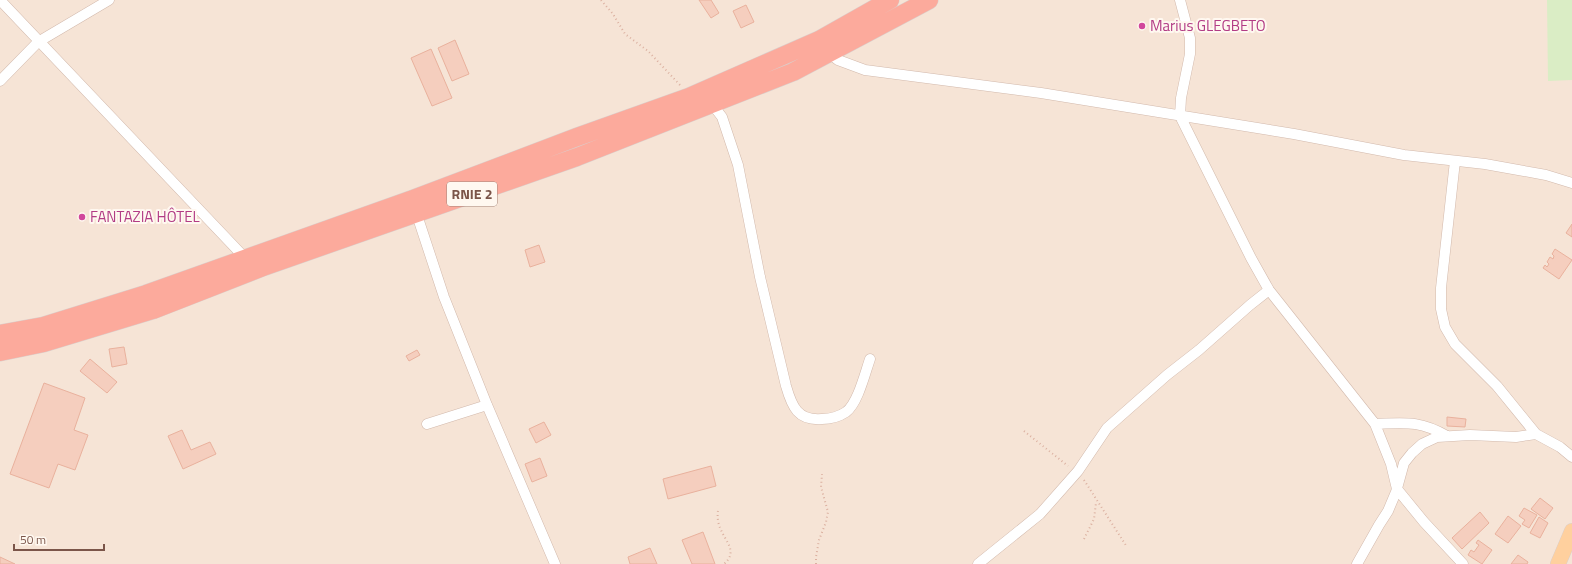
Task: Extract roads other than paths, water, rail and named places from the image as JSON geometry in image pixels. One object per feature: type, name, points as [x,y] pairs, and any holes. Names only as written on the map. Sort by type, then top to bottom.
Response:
[{"type":"highway","name":"RNIE 2","points":[[0,352],[44,343],[99,327],[149,302],[245,258],[577,157],[793,72],[824,47],[890,0]]},
{"type":"highway","name":"RNIE 2","points":[[0,334],[149,302],[263,267],[415,206],[577,137],[824,47],[929,0]]},
{"type":"main road","points":[[1558,564],[1572,531]]},
{"type":"street","points":[[0,0],[38,42],[245,258]]},
{"type":"street","points":[[0,81],[38,42],[109,0]]},
{"type":"street","points":[[1180,0],[1190,38],[1190,54],[1181,98],[1180,116],[1253,262],[1269,290],[1375,424],[1391,464],[1397,489],[1424,522],[1463,564]]},
{"type":"street","points":[[824,47],[838,60],[865,70],[1041,92],[1294,134],[1404,155],[1485,164],[1546,175],[1572,183]]},
{"type":"street","points":[[712,104],[722,117],[738,165],[760,277],[786,386],[790,400],[796,410],[804,417],[813,420],[829,419],[846,412],[858,392],[870,359]]},
{"type":"street","points":[[1456,161],[1441,288],[1442,309],[1446,327],[1456,344],[1497,386],[1536,434],[1560,447],[1572,457]]},
{"type":"street","points":[[415,206],[444,297],[487,405],[555,564]]},
{"type":"street","points":[[978,564],[1040,514],[1078,471],[1107,428],[1269,290]]},
{"type":"street","points":[[427,424],[487,405]]},
{"type":"street","points":[[1375,424],[1421,424],[1433,428],[1446,436]]},
{"type":"street","points":[[1357,564],[1388,511],[1397,489],[1404,463],[1422,444],[1437,437],[1446,436],[1470,435],[1516,437],[1536,434]]},
{"type":"place","name":"Marius GLEGBETO","points":[[1142,26]]},
{"type":"place","name":"FANTAZIA HÔTEL","points":[[82,217]]}]
